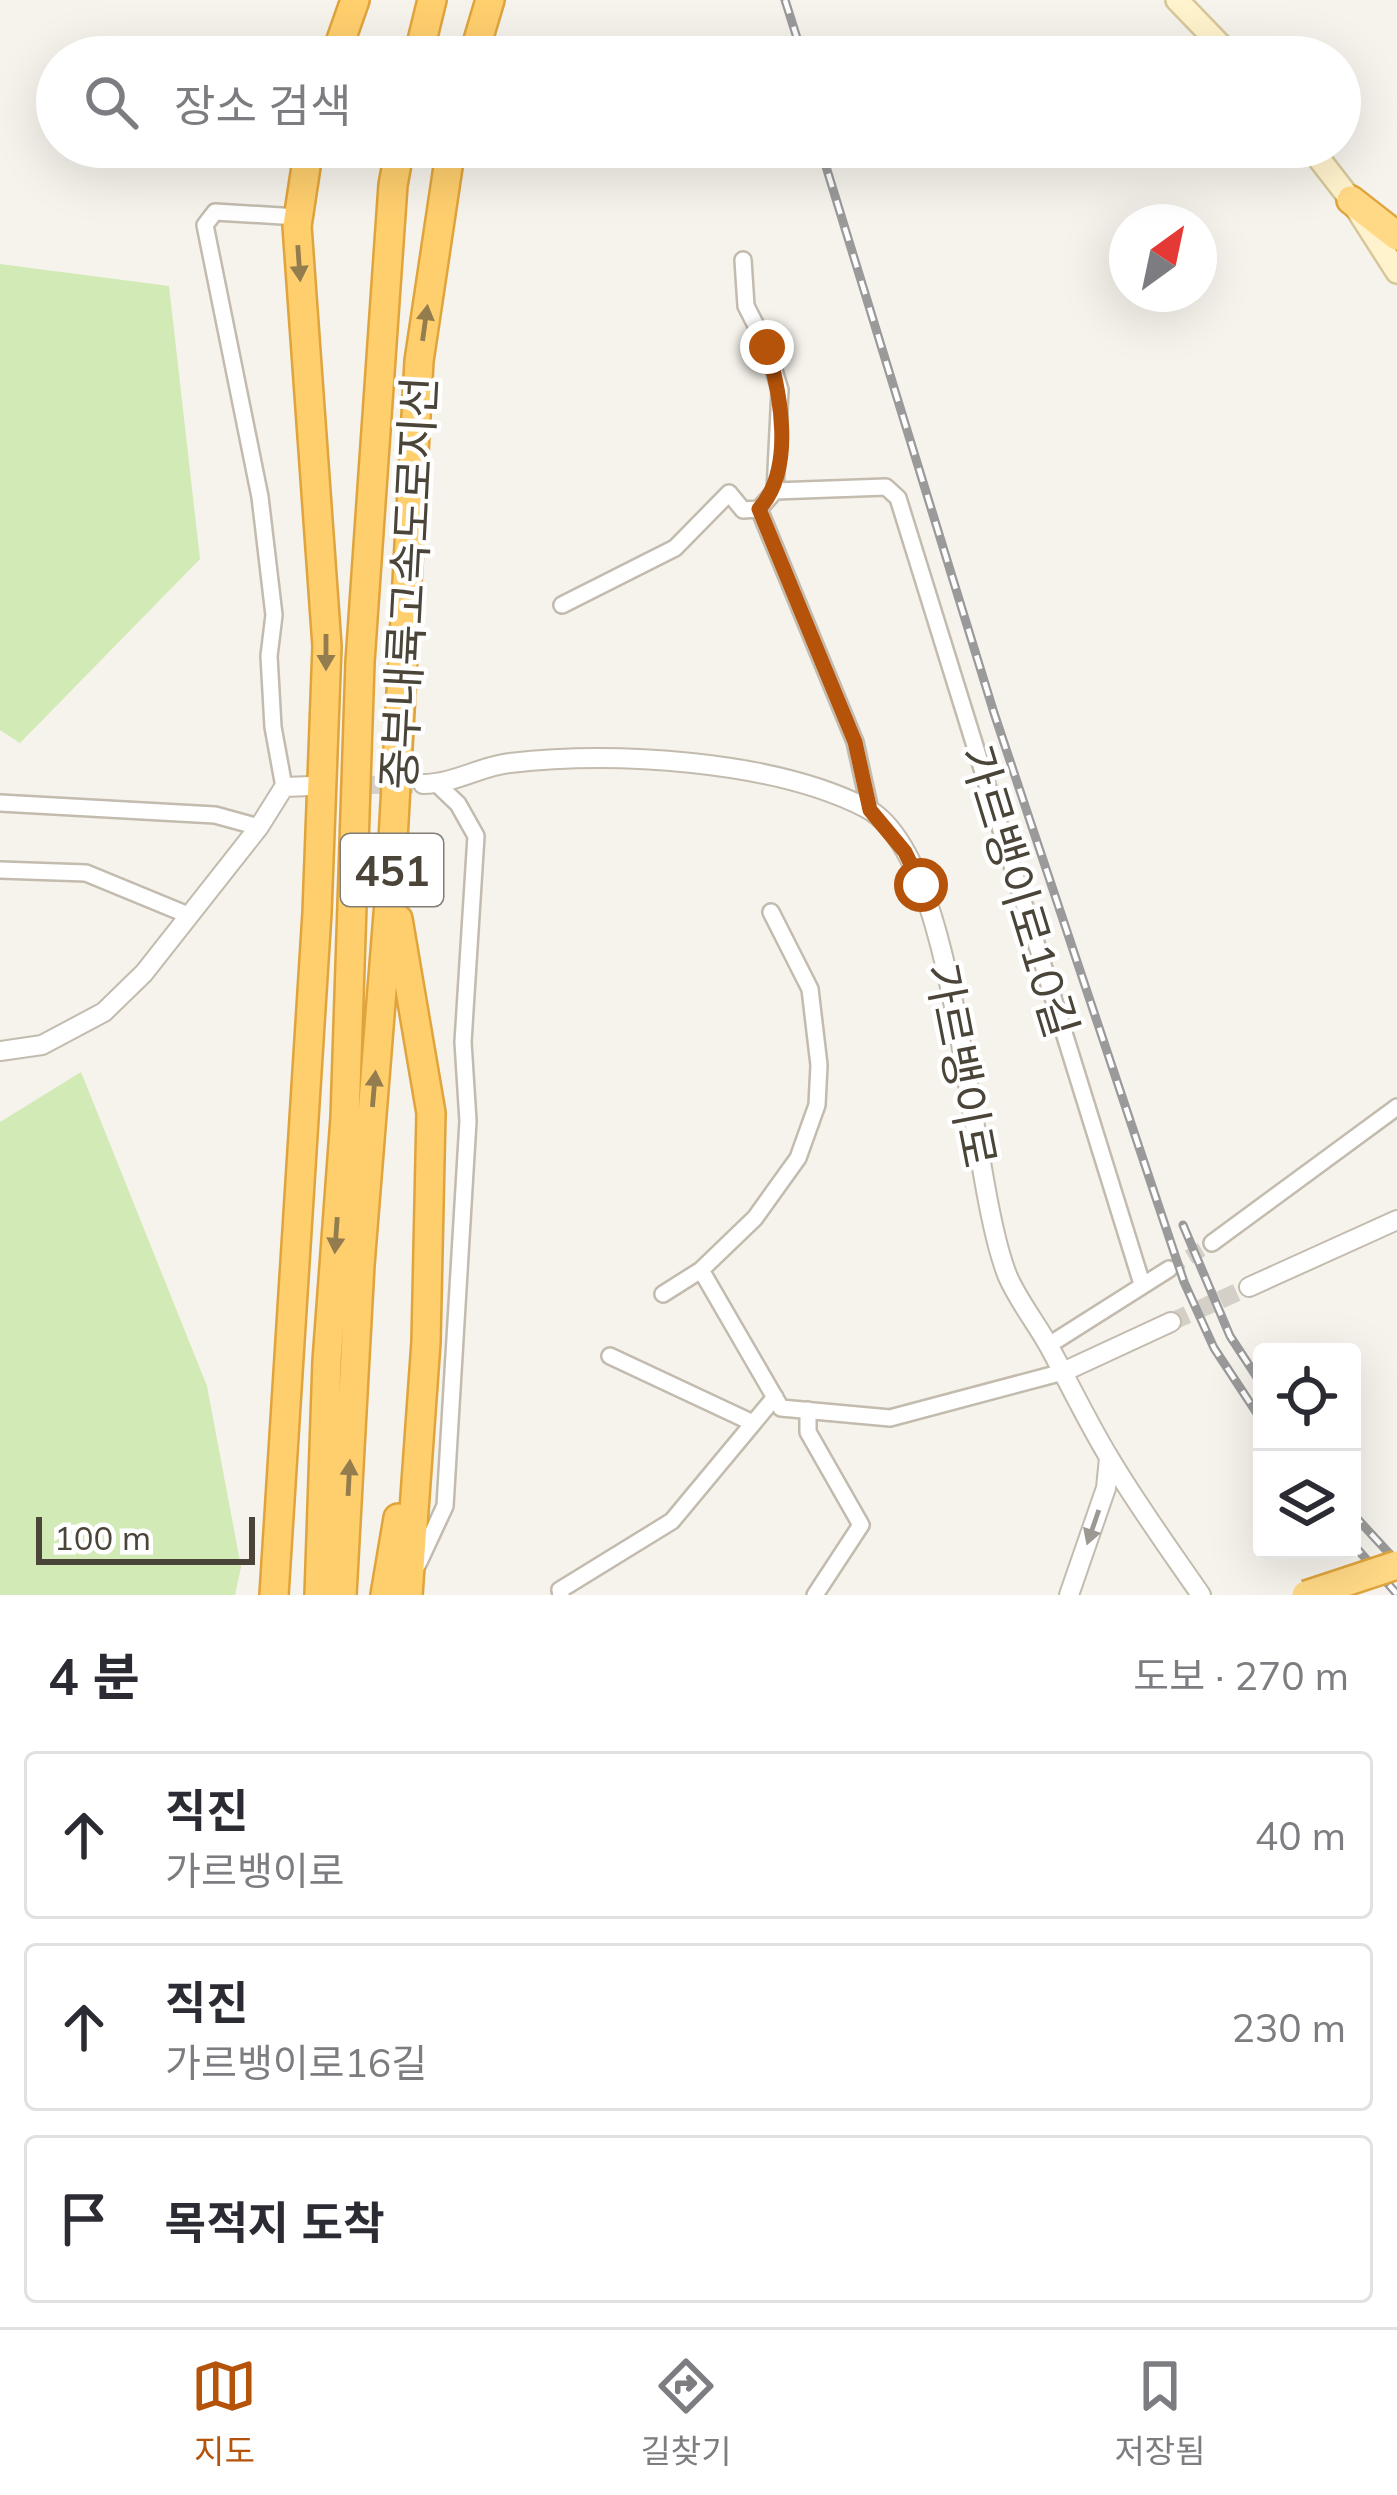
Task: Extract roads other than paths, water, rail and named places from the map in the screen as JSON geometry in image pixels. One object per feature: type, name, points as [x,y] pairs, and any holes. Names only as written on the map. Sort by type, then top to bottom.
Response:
[{"type":"highway","points":[[342,36],[355,0]]},
{"type":"highway","points":[[423,36],[432,0]]},
{"type":"highway","points":[[479,36],[490,0]]},
{"type":"highway","points":[[274,1595],[316,913],[327,646],[298,217],[306,168]]},
{"type":"highway","name":"중부내륙고속도로지선","points":[[319,1595],[327,1361],[345,1118],[360,662],[396,168]]},
{"type":"highway","name":"중부내륙고속도로지선","points":[[342,1595],[360,1265],[392,877],[419,362],[449,168]]},
{"type":"highway","points":[[1351,200],[1397,236]]},
{"type":"highway","points":[[392,877],[430,1113],[426,1342],[401,1591]]},
{"type":"highway","points":[[1306,1595],[1397,1565]]},
{"type":"main road","points":[[1177,0],[1212,36]]},
{"type":"main road","points":[[1326,168],[1397,272]]},
{"type":"street","points":[[0,1051],[42,1045],[104,1012],[144,973],[284,788],[273,727],[269,656],[274,615],[260,497],[205,225],[215,212],[298,217]]},
{"type":"street","points":[[562,605],[674,548],[729,493],[743,510],[759,509],[775,491],[780,390],[767,347],[746,306],[743,260]]},
{"type":"street","name":"가르뱅이로10길","points":[[775,491],[886,487],[898,497],[1142,1284]]},
{"type":"street","points":[[759,509],[855,742],[870,810]]},
{"type":"street","points":[[430,784],[506,763],[600,757],[788,778],[870,810]]},
{"type":"street","points":[[401,1591],[445,1506],[468,1121],[463,1042],[476,836],[458,804],[430,784]]},
{"type":"street","points":[[284,788],[312,786]]},
{"type":"street","points":[[0,802],[215,815],[259,827]]},
{"type":"street","name":"가르뱅이로","points":[[870,810],[905,852],[921,885],[967,1062],[993,1232],[1010,1280],[1109,1458],[1201,1595]]},
{"type":"street","points":[[0,870],[86,873],[188,915]]},
{"type":"street","points":[[663,1294],[701,1270],[755,1217],[798,1158],[817,1105],[819,1065],[810,989],[771,912]]},
{"type":"street","points":[[1212,1243],[1397,1108]]},
{"type":"street","points":[[1249,1287],[1397,1220]]},
{"type":"street","points":[[1048,1346],[1168,1269]]},
{"type":"street","points":[[701,1270],[781,1408],[890,1418],[1063,1372],[1172,1322]]},
{"type":"street","points":[[610,1356],[754,1423]]},
{"type":"street","points":[[561,1595],[560,1590],[672,1521],[775,1397]]},
{"type":"street","points":[[808,1410],[808,1432],[861,1525],[815,1595]]},
{"type":"street","points":[[1069,1595],[1106,1488],[1109,1458]]},
{"type":"tunnel","points":[[314,786],[423,784]]},
{"type":"tunnel","points":[[1169,1269],[1212,1243]]},
{"type":"tunnel","points":[[1171,1322],[1249,1287]]},
{"type":"railway","points":[[785,0],[796,36]]},
{"type":"railway","points":[[826,168],[994,713],[1184,1282],[1214,1348],[1253,1407]]},
{"type":"railway","points":[[1183,1225],[1230,1336],[1253,1371]]},
{"type":"railway","points":[[1361,1523],[1397,1562]]},
{"type":"railway","points":[[1361,1553],[1397,1594]]}]
